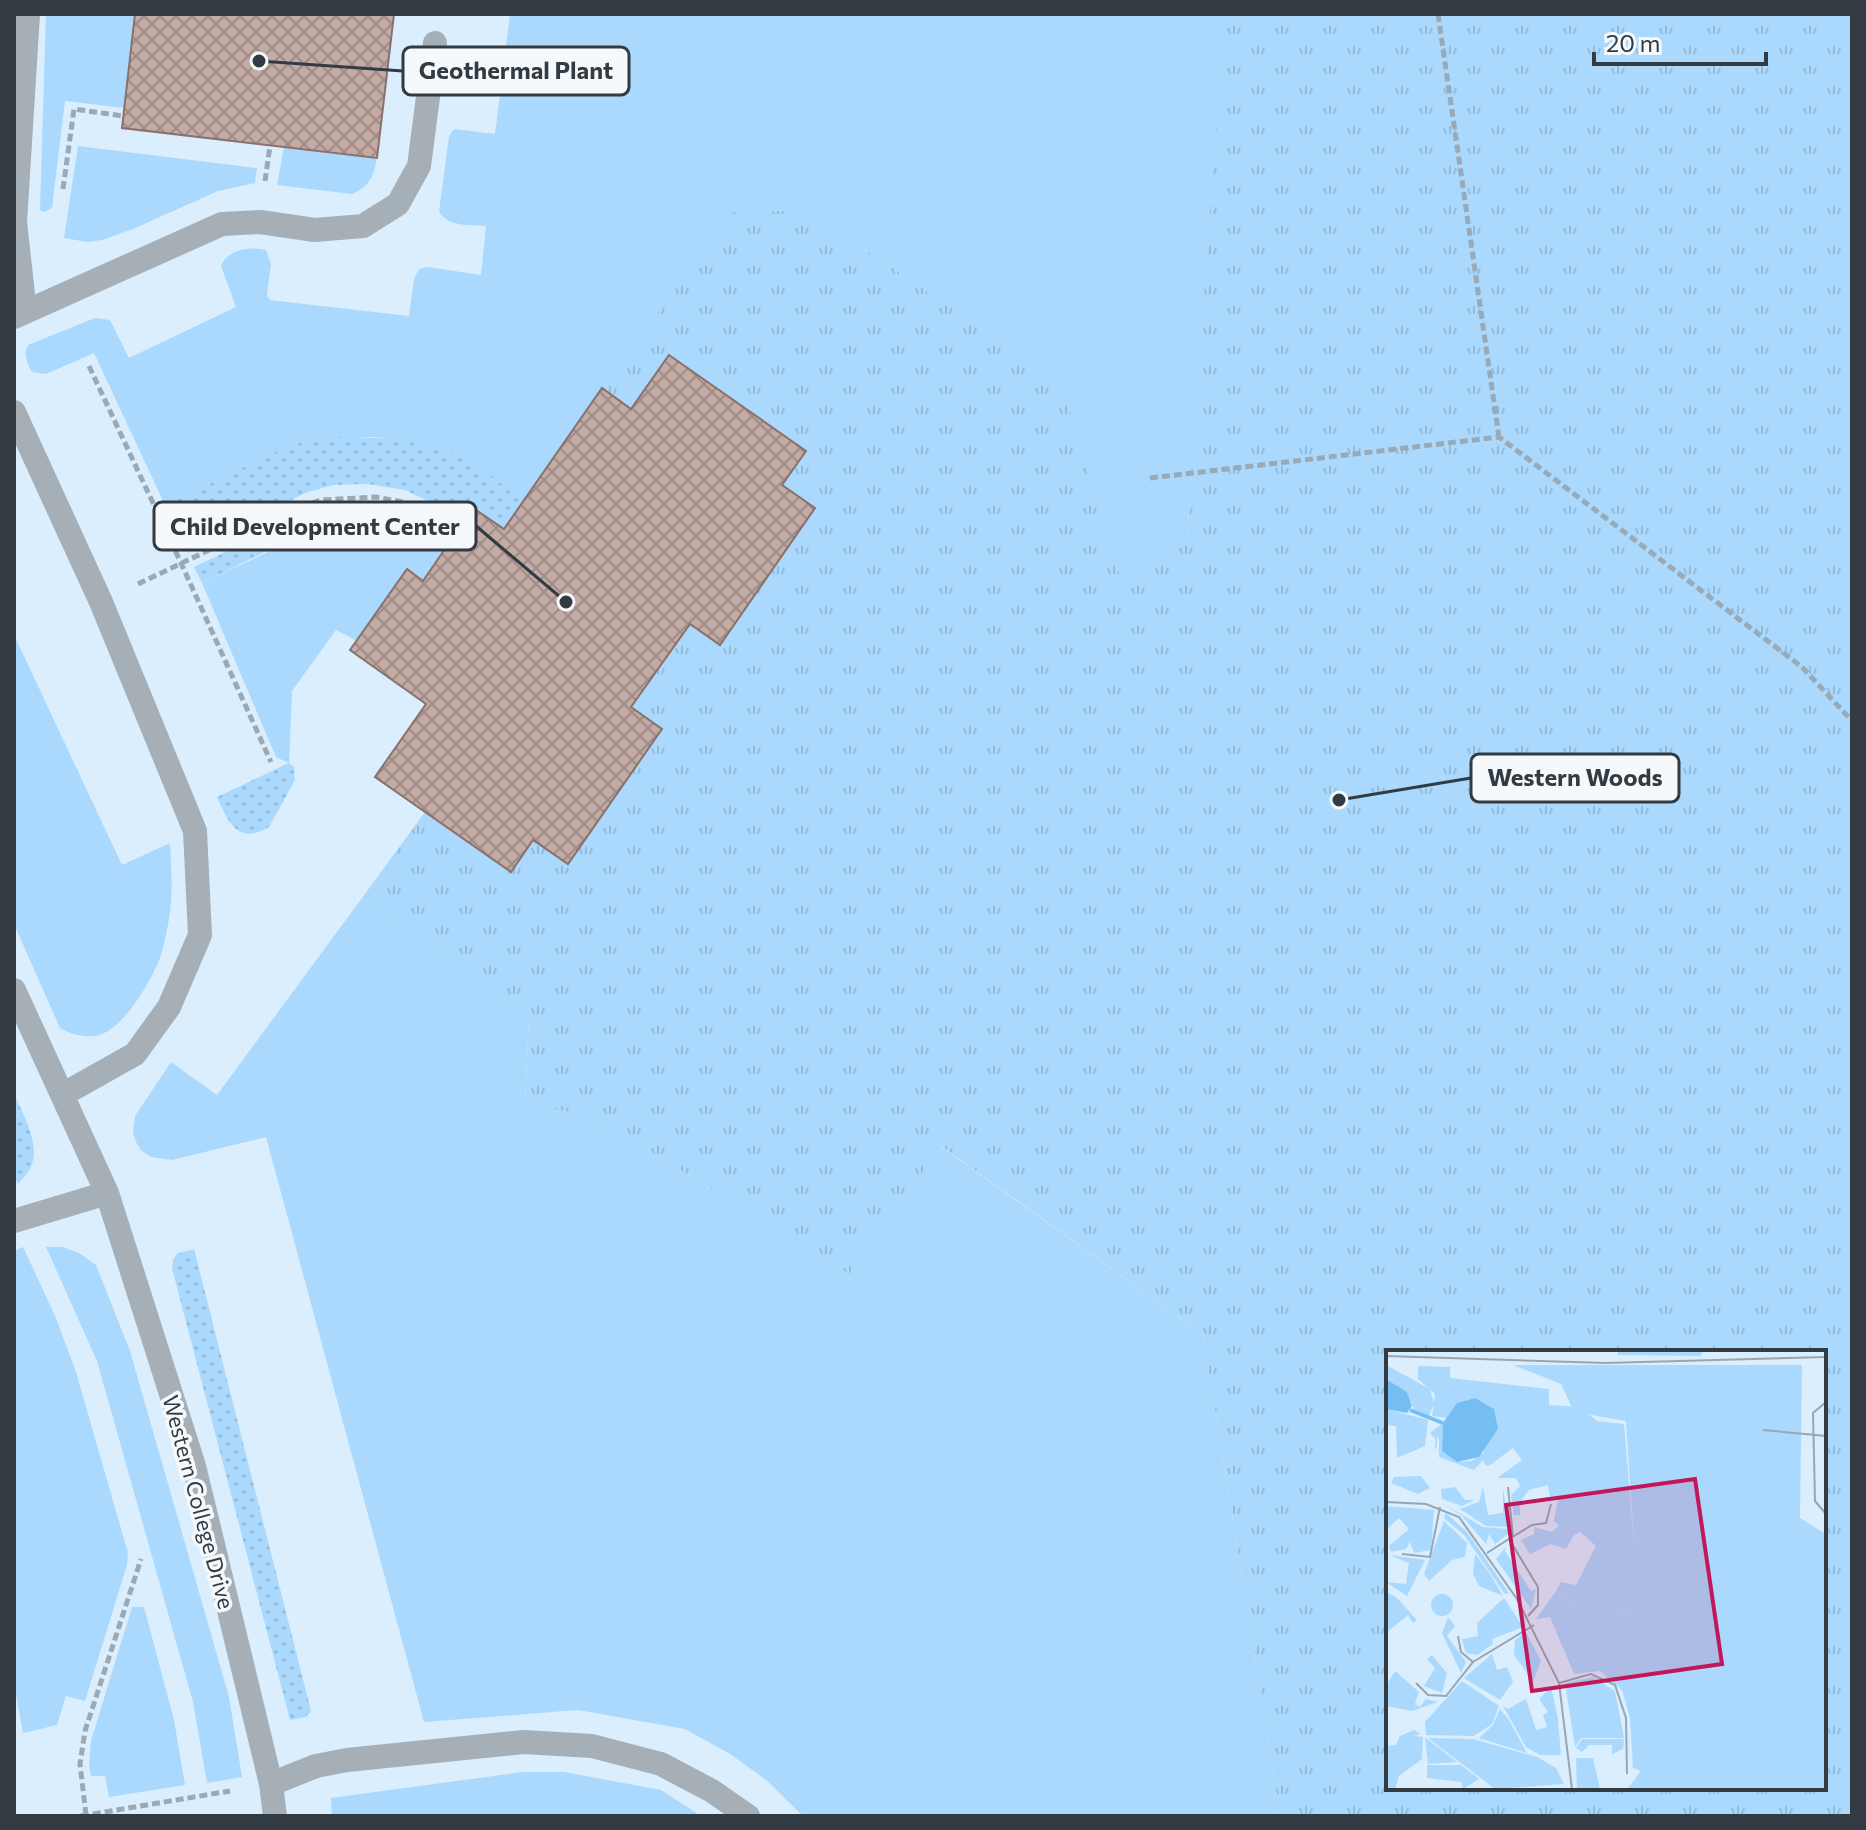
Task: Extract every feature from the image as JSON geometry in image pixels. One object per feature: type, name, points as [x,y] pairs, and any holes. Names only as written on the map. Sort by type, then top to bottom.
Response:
[{"type":"street","points":[[28,14],[15,222],[20,314],[222,224],[260,222],[315,230],[363,226],[398,204],[419,166],[435,43]]},
{"type":"street","points":[[14,412],[101,602],[195,831],[200,935],[169,1007],[135,1054],[62,1095]]},
{"type":"street","name":"Western College Drive","points":[[14,990],[107,1193],[194,1466],[271,1784],[275,1816]]},
{"type":"street","points":[[14,1221],[107,1193]]},
{"type":"street","points":[[271,1784],[316,1766],[347,1760],[524,1742],[592,1746],[661,1764],[712,1791],[748,1816]]},
{"type":"path","points":[[1438,14],[1499,437]]},
{"type":"path","points":[[62,197],[74,109],[123,116]]},
{"type":"path","points":[[89,366],[271,762]]},
{"type":"path","points":[[1150,478],[1499,437],[1802,667],[1852,721]]},
{"type":"path","points":[[101,602],[297,508],[321,500],[376,497],[408,503],[434,512],[459,529]]},
{"type":"path","points":[[141,1559],[85,1731],[80,1764],[84,1816],[271,1784]]},
{"type":"green space","points":[[46,14],[135,14],[124,108],[65,101],[52,208],[44,212],[40,210]]},
{"type":"green space","points":[[510,14],[1227,14],[1187,537],[1122,584],[1060,382],[808,211],[602,388],[523,502],[476,465],[453,453],[416,443],[374,437],[334,437],[293,444],[165,505],[94,353],[46,374],[32,372],[27,362],[28,345],[95,318],[110,320],[129,358],[236,307],[221,266],[234,252],[253,248],[266,250],[271,264],[267,295],[270,300],[409,316],[414,279],[419,269],[427,267],[481,275],[486,226],[454,223],[439,212],[449,136],[454,129],[495,134]]},
{"type":"green space","points":[[1224,14],[1852,14],[1852,1816],[1280,1816],[1203,1334],[941,1146],[849,1274],[611,1127],[569,1112],[525,1104],[529,1017],[362,898],[425,812],[511,871],[533,840],[568,864],[662,729],[631,707],[690,624],[719,644],[815,508],[782,485],[806,450],[670,355],[631,409],[602,388],[733,212],[808,211],[1061,382],[1122,583],[1187,537]]},
{"type":"green space","points":[[78,146],[257,168],[255,183],[218,191],[102,240],[88,242],[64,238]]},
{"type":"green space","points":[[284,147],[377,158],[370,180],[352,194],[277,185]]},
{"type":"green space","points":[[334,437],[424,444],[474,463],[523,502],[517,511],[534,550],[474,508],[464,522],[405,490],[368,484],[333,485],[305,493],[188,553],[165,505],[293,444]]},
{"type":"green space","points":[[374,506],[431,519],[454,535],[448,545],[413,530],[381,524],[350,524],[292,540],[202,583],[194,567],[301,516],[327,509]]},
{"type":"green space","points":[[373,522],[412,530],[448,545],[423,581],[407,569],[357,641],[336,630],[292,691],[289,763],[276,757],[202,583],[315,530],[340,524]]},
{"type":"green space","points":[[14,635],[122,865],[170,843],[171,903],[161,955],[152,976],[129,1011],[102,1034],[81,1036],[60,1028],[14,924]]},
{"type":"green space","points":[[289,763],[294,767],[295,780],[269,827],[249,834],[235,828],[217,797]]},
{"type":"green space","points":[[362,898],[529,1017],[525,1104],[569,1112],[611,1127],[848,1273],[940,1146],[1203,1334],[1280,1816],[803,1816],[765,1779],[730,1754],[685,1729],[578,1710],[424,1722],[266,1137],[172,1160],[151,1157],[141,1150],[133,1132],[135,1116],[171,1062],[217,1095]]},
{"type":"green space","points":[[14,1094],[30,1130],[34,1150],[30,1169],[18,1184],[14,1176]]},
{"type":"green space","points":[[23,1247],[56,1318],[76,1372],[128,1553],[85,1701],[66,1696],[57,1725],[23,1733],[14,1684],[14,1251]]},
{"type":"green space","points":[[46,1247],[63,1247],[96,1265],[130,1351],[229,1697],[242,1777],[207,1783],[193,1702],[97,1361]]},
{"type":"green space","points":[[194,1249],[311,1711],[306,1717],[290,1720],[172,1268],[176,1254]]},
{"type":"green space","points":[[132,1607],[144,1607],[174,1720],[185,1785],[109,1797],[105,1776],[91,1776],[91,1741]]},
{"type":"green space","points":[[523,1772],[564,1772],[661,1790],[701,1816],[332,1816],[331,1798]]},
{"type":"building","points":[[135,14],[394,14],[377,158],[122,128]]},
{"type":"building","points":[[669,355],[806,451],[782,485],[815,508],[720,645],[690,624],[631,707],[662,729],[568,864],[533,840],[511,872],[375,777],[426,704],[350,650],[407,569],[423,581],[473,508],[504,529],[602,388],[631,409]]},
{"type":"place","name":"Geothermal Plant","points":[[259,61]]},
{"type":"place","name":"Child Development Center","points":[[566,602]]},
{"type":"place","name":"Western Woods","points":[[1339,800]]}]
